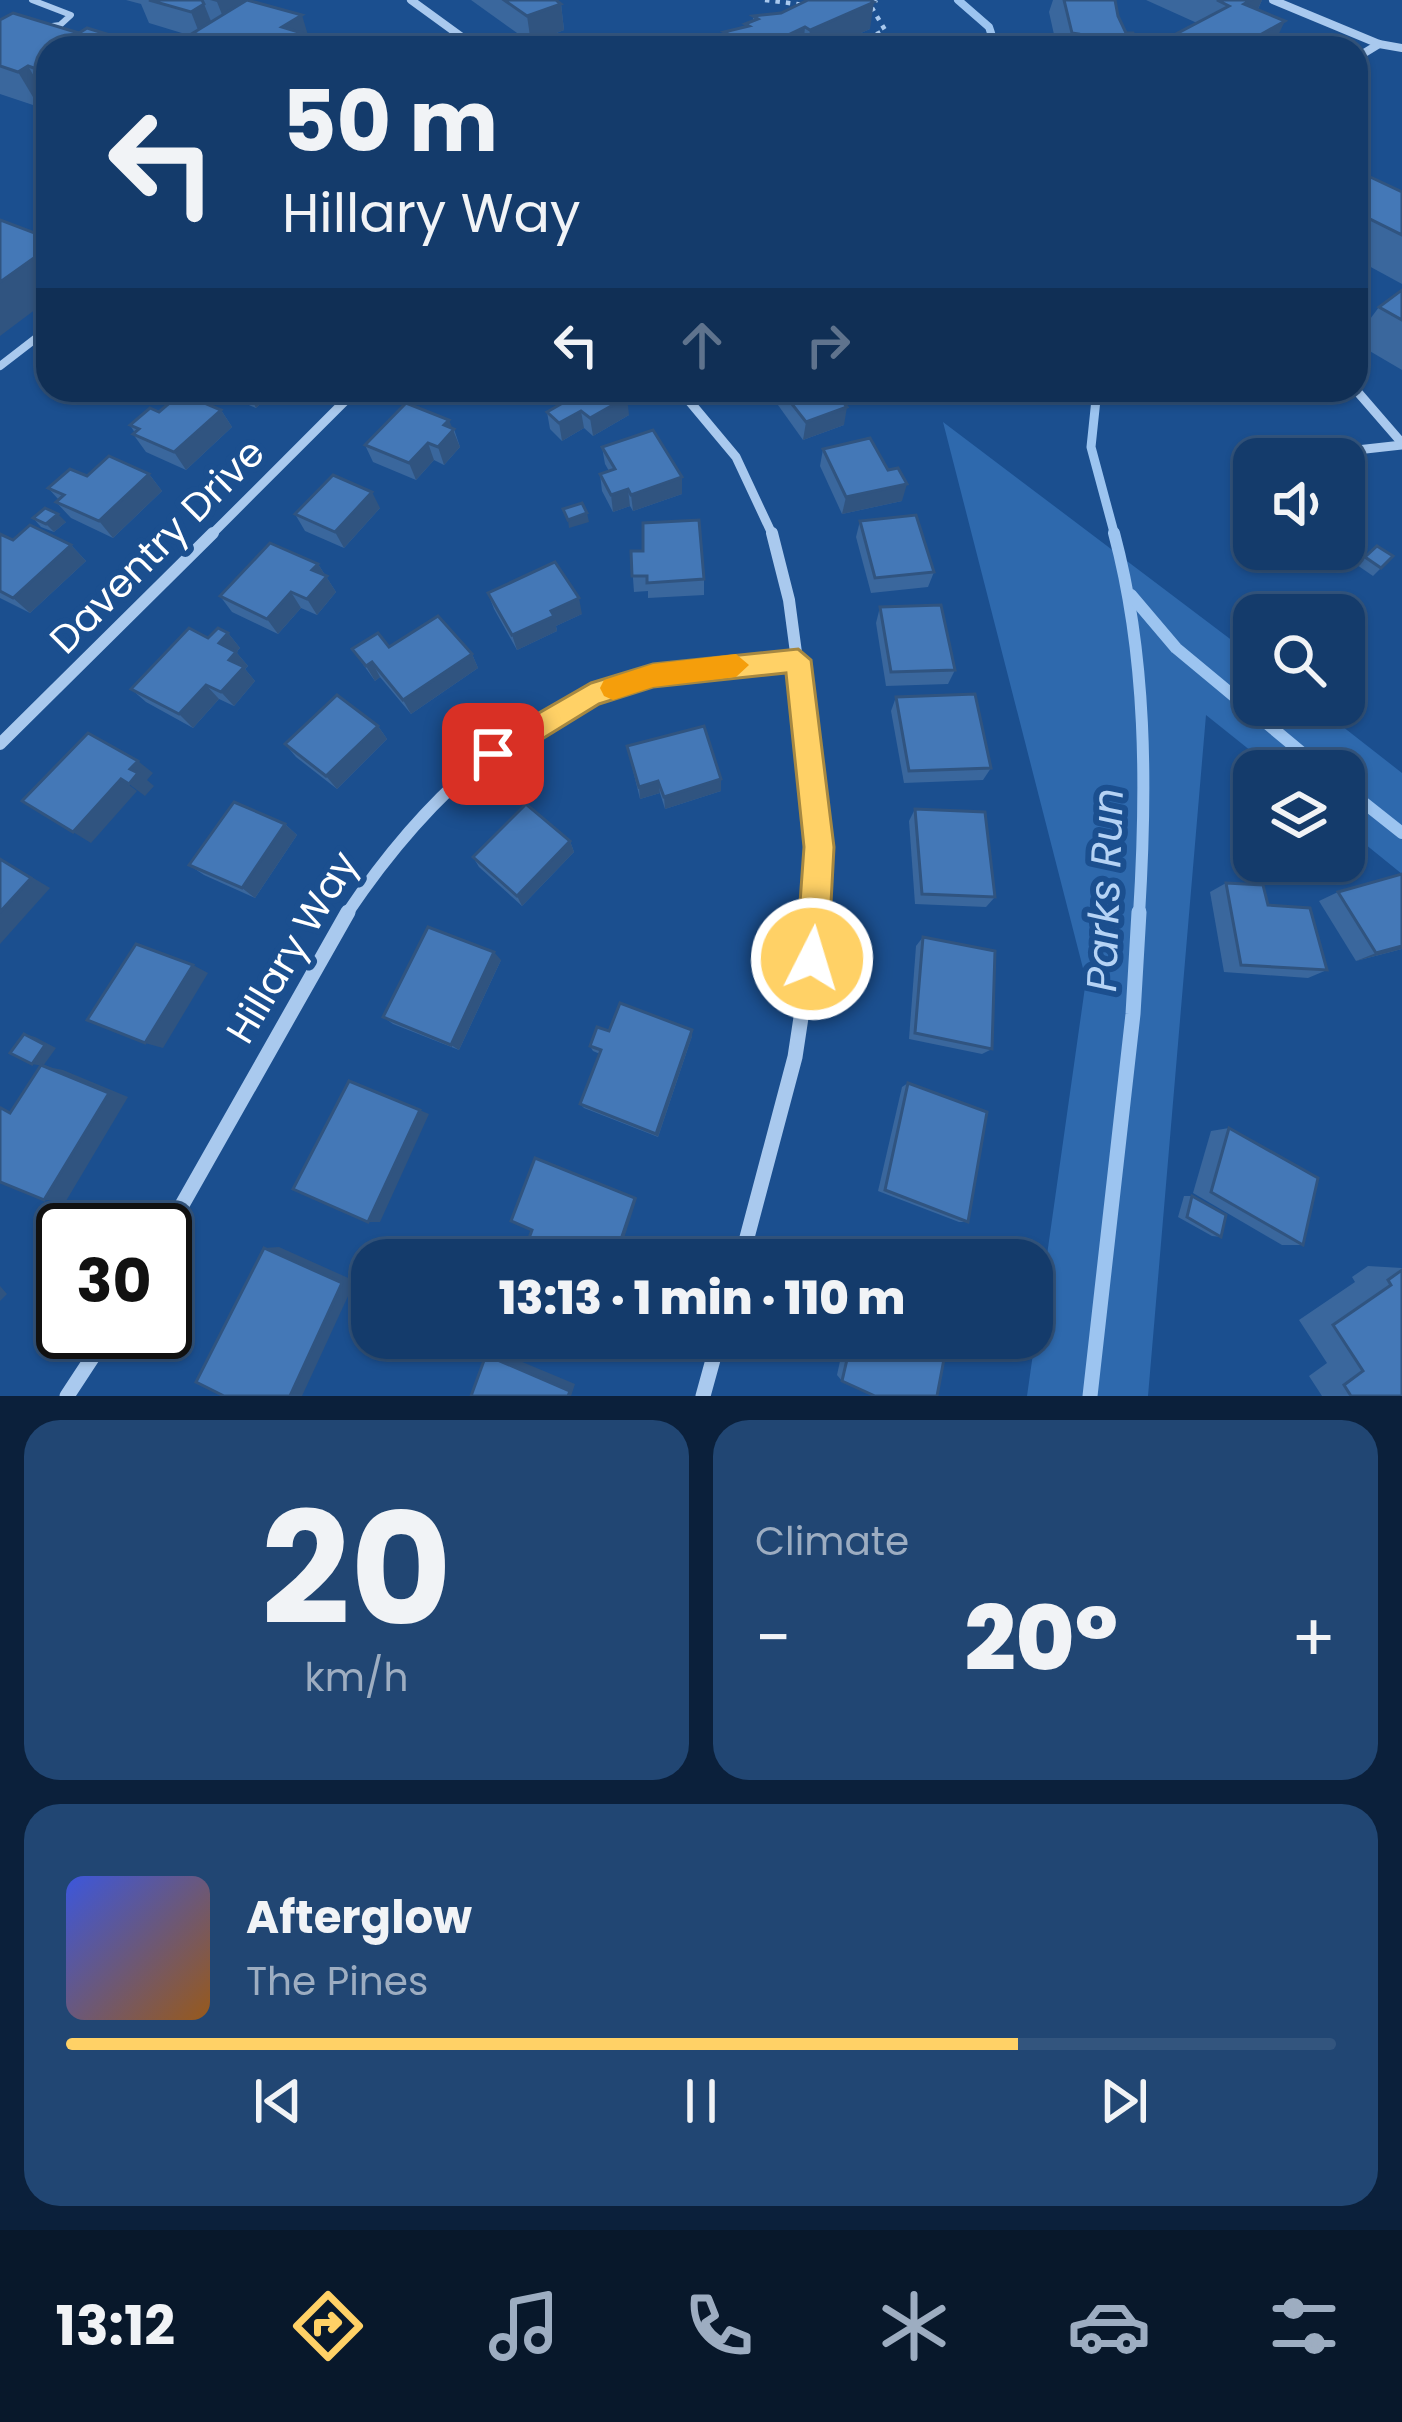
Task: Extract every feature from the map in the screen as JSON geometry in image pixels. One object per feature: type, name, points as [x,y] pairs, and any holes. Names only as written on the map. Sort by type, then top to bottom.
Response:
[{"type":"street","points":[[411,0],[460,36]]},
{"type":"street","points":[[1273,0],[1360,36]]},
{"type":"street","points":[[1368,39],[1400,45]]},
{"type":"street","points":[[1368,51],[1379,44]]},
{"type":"street","name":"Daventry Drive","points":[[0,744],[344,402]]},
{"type":"street","points":[[691,402],[737,455],[764,506],[788,574],[819,847],[817,926],[803,1027],[747,1239]]},
{"type":"street","points":[[1366,402],[1402,444]]},
{"type":"street","points":[[1365,448],[1402,444]]},
{"type":"street","name":"Hillary Way","points":[[183,1203],[342,915],[399,836],[460,778],[527,730],[591,695],[653,676],[798,660]]},
{"type":"street","points":[[67,1396],[91,1359]]},
{"type":"street","points":[[703,1396],[713,1359]]},
{"type":"lane","points":[[31,23],[51,27],[71,19],[68,12],[32,0]]},
{"type":"lane","points":[[0,366],[36,338]]},
{"type":"path","points":[[765,0],[822,7]]},
{"type":"path","points":[[871,3],[885,30],[873,36]]},
{"type":"shaded area","points":[[943,422],[1233,641],[1233,726],[1342,726],[1402,773],[1402,874],[1365,844],[1365,750],[1250,750],[1206,715],[1148,1396],[1027,1396],[1032,1359],[1053,1359],[1053,1239],[1049,1239],[1086,980]]},
{"type":"building","points":[[149,0],[202,0],[204,4],[191,12]]},
{"type":"building","points":[[247,0],[302,15],[282,27],[312,36],[202,36],[193,33]]},
{"type":"building","points":[[504,0],[556,0],[561,4],[527,16]]},
{"type":"building","points":[[808,0],[874,2],[786,36],[727,36],[724,32],[749,26],[745,24],[758,19],[753,16],[781,13]]},
{"type":"building","points":[[1064,0],[1115,0],[1126,33],[1134,36],[1079,36],[1072,33]]},
{"type":"building","points":[[1217,0],[1251,0],[1244,4],[1285,21],[1258,36],[1178,33],[1229,6]]},
{"type":"building","points":[[13,13],[79,33],[87,28],[113,36],[36,36],[36,69],[28,66],[18,72],[0,66],[0,20]]},
{"type":"building","points":[[1368,176],[1402,192],[1402,235],[1368,218]]},
{"type":"building","points":[[0,220],[36,234],[36,256],[0,282]]},
{"type":"building","points":[[1402,290],[1402,320],[1379,307]]},
{"type":"building","points":[[171,402],[202,402],[221,410],[174,452],[133,434],[139,429],[130,425],[150,408],[159,412]]},
{"type":"building","points":[[564,402],[618,402],[590,418],[581,411],[559,423],[547,412]]},
{"type":"building","points":[[790,402],[843,402],[847,407],[806,422]]},
{"type":"building","points":[[406,403],[449,420],[444,425],[454,429],[438,447],[428,443],[409,463],[365,445]]},
{"type":"building","points":[[653,430],[682,477],[631,495],[628,489],[611,495],[600,474],[615,469],[602,447]]},
{"type":"building","points":[[870,438],[888,470],[898,468],[907,484],[846,497],[823,449]]},
{"type":"building","points":[[109,456],[149,474],[99,521],[56,502],[64,495],[48,488],[70,469],[87,476]]},
{"type":"building","points":[[333,475],[372,492],[335,532],[295,514]]},
{"type":"building","points":[[582,503],[587,513],[568,520],[563,509]]},
{"type":"building","points":[[45,508],[58,514],[46,524],[33,518]]},
{"type":"building","points":[[916,515],[934,572],[875,578],[860,521]]},
{"type":"building","points":[[699,520],[704,579],[647,583],[647,576],[632,576],[631,551],[643,551],[643,523]]},
{"type":"building","points":[[30,525],[71,545],[13,598],[0,591],[0,534],[13,540]]},
{"type":"building","points":[[270,543],[318,564],[312,570],[327,576],[307,599],[291,592],[267,619],[220,596]]},
{"type":"building","points":[[1377,546],[1393,556],[1381,568],[1365,557]]},
{"type":"building","points":[[555,562],[579,598],[551,611],[554,616],[512,635],[488,593]]},
{"type":"building","points":[[941,605],[955,670],[891,672],[880,607]]},
{"type":"building","points":[[438,616],[472,654],[403,700],[372,662],[366,666],[352,649],[378,633],[389,647]]},
{"type":"building","points":[[189,628],[208,638],[218,628],[228,633],[219,643],[236,652],[229,660],[244,667],[221,692],[206,685],[179,714],[131,689]]},
{"type":"building","points":[[975,694],[991,768],[909,771],[896,697]]},
{"type":"building","points":[[337,695],[378,726],[326,776],[285,744]]},
{"type":"building","points":[[704,726],[721,779],[664,797],[658,781],[639,787],[627,746]]},
{"type":"building","points":[[88,733],[138,761],[130,769],[138,773],[129,784],[121,779],[73,832],[22,801]]},
{"type":"building","points":[[234,802],[285,824],[242,888],[189,865]]},
{"type":"building","points":[[526,804],[570,841],[517,896],[473,857]]},
{"type":"building","points":[[915,809],[985,812],[995,897],[922,894]]},
{"type":"building","points":[[0,859],[31,878],[0,912]]},
{"type":"building","points":[[1402,874],[1402,946],[1376,953],[1338,892]]},
{"type":"building","points":[[1226,883],[1263,885],[1268,905],[1310,908],[1327,970],[1241,965]]},
{"type":"building","points":[[428,927],[494,952],[451,1045],[383,1017]]},
{"type":"building","points":[[923,937],[995,951],[992,1049],[915,1033]]},
{"type":"building","points":[[136,944],[193,965],[145,1043],[87,1020]]},
{"type":"building","points":[[620,1003],[692,1030],[656,1134],[580,1104],[601,1050],[590,1046],[597,1027],[609,1031]]},
{"type":"building","points":[[24,1034],[45,1045],[32,1064],[10,1053]]},
{"type":"building","points":[[41,1065],[109,1093],[44,1200],[0,1182],[0,1110],[10,1113]]},
{"type":"building","points":[[349,1081],[420,1110],[368,1222],[293,1189]]},
{"type":"building","points":[[908,1083],[987,1112],[968,1222],[885,1190]]},
{"type":"building","points":[[1229,1128],[1318,1178],[1303,1245],[1211,1192]]},
{"type":"building","points":[[535,1158],[635,1198],[621,1239],[529,1239],[532,1230],[511,1221]]},
{"type":"building","points":[[1192,1196],[1226,1215],[1221,1237],[1187,1217]]},
{"type":"building","points":[[264,1248],[342,1283],[290,1396],[224,1396],[196,1382]]},
{"type":"building","points":[[1402,1270],[1402,1396],[1351,1396],[1344,1385],[1363,1371],[1333,1325],[1391,1285],[1388,1280]]},
{"type":"building","points":[[485,1359],[495,1359],[570,1391],[568,1396],[471,1396]]},
{"type":"building","points":[[847,1359],[944,1359],[937,1396],[875,1396],[842,1381]]},
{"type":"waterway","name":"Parks Run","points":[[958,0],[989,27],[992,36]]},
{"type":"waterway","name":"Parks Run","points":[[1096,402],[1091,447],[1115,536]]},
{"type":"waterway","name":"Parks Run","points":[[1114,533],[1139,674],[1143,819],[1139,915]]},
{"type":"waterway","points":[[1131,595],[1176,648],[1299,750]]},
{"type":"waterway","points":[[1365,804],[1402,833]]},
{"type":"waterway","name":"Parks Run","points":[[1090,1396],[1133,1014],[1139,912]]},
{"type":"slow traffic","points":[[613,688],[653,676],[736,665]]},
{"type":"route","points":[[493,754],[591,695],[653,676],[798,660],[819,847],[812,959]]}]
